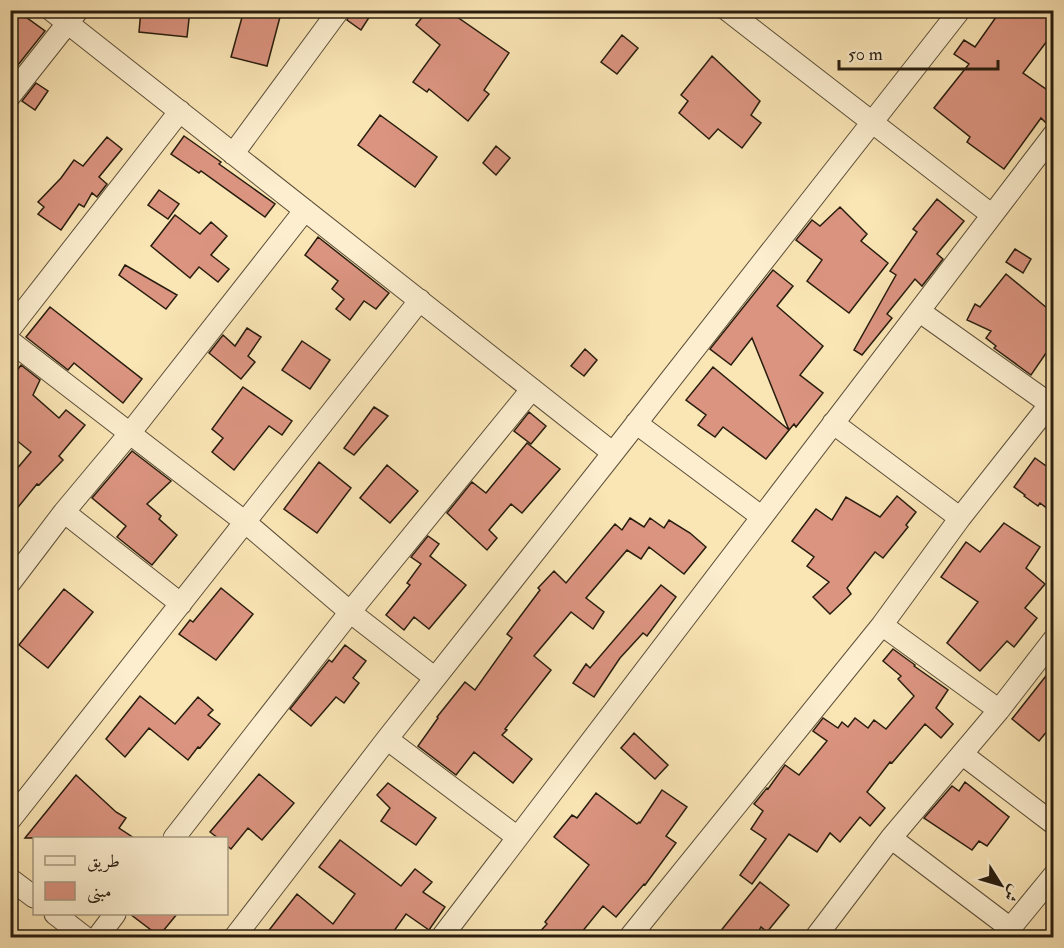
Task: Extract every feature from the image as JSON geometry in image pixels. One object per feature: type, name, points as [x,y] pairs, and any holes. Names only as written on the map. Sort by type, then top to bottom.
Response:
[{"type":"street","points":[[51,10],[73,17],[180,111],[233,154],[613,453]]},
{"type":"street","points":[[233,154],[339,10]]},
{"type":"street","points":[[727,10],[992,215]]},
{"type":"street","points":[[234,938],[387,739],[960,10]]},
{"type":"street","points":[[10,96],[73,17]]},
{"type":"street","points":[[10,329],[180,111]]},
{"type":"street","points":[[441,938],[1053,134]]},
{"type":"street","points":[[10,583],[305,210]]},
{"type":"street","points":[[10,820],[420,300]]},
{"type":"street","points":[[629,938],[882,625],[960,518],[1052,401],[919,311]]},
{"type":"street","points":[[10,341],[245,522],[350,612],[435,678]]},
{"type":"street","points":[[175,837],[350,612],[532,389]]},
{"type":"street","points":[[636,423],[762,517]]},
{"type":"street","points":[[833,423],[960,518]]},
{"type":"street","points":[[64,512],[181,604]]},
{"type":"street","points":[[882,625],[999,710]]},
{"type":"street","points":[[815,938],[891,838],[999,710],[1053,639]]},
{"type":"street","points":[[387,739],[518,837]]},
{"type":"street","points":[[962,754],[1053,824]]},
{"type":"street","points":[[891,838],[1007,933],[1053,875]]},
{"type":"street","points":[[10,879],[33,896]]},
{"type":"street","points":[[56,915],[86,938]]},
{"type":"street","points":[[97,938],[114,915]]},
{"type":"building","points":[[10,10],[16,10],[45,31],[10,75]]},
{"type":"building","points":[[141,10],[190,10],[187,37],[139,32]]},
{"type":"building","points":[[244,10],[255,10],[280,17],[267,66],[231,57]]},
{"type":"building","points":[[352,10],[361,10],[370,16],[361,30],[347,20]]},
{"type":"building","points":[[428,10],[447,10],[509,53],[484,90],[489,94],[468,121],[429,89],[427,92],[413,82],[440,45],[416,25]]},
{"type":"building","points":[[1001,10],[1053,10],[1053,33],[1023,73],[1053,94],[1053,122],[1047,124],[1041,118],[1004,169],[967,142],[970,137],[934,108],[969,64],[954,54],[964,40],[975,47]]},
{"type":"building","points":[[622,35],[638,48],[617,74],[601,62]]},
{"type":"building","points":[[712,56],[760,101],[751,115],[761,123],[742,148],[718,129],[709,139],[679,113],[688,101],[681,95]]},
{"type":"building","points":[[36,83],[48,91],[35,110],[22,101]]},
{"type":"building","points":[[380,115],[437,157],[415,187],[358,145]]},
{"type":"building","points":[[184,136],[275,204],[265,217],[201,171],[199,173],[171,154]]},
{"type":"building","points":[[107,137],[122,149],[99,177],[107,184],[97,197],[92,193],[84,207],[79,204],[61,230],[38,214],[44,207],[38,202],[61,178],[74,160],[83,166]]},
{"type":"building","points":[[496,146],[510,158],[496,175],[483,163]]},
{"type":"building","points":[[159,190],[179,204],[168,219],[148,205]]},
{"type":"building","points":[[937,199],[964,221],[937,254],[943,259],[922,286],[915,279],[887,314],[892,318],[862,355],[854,350],[896,275],[890,271],[917,232],[913,229]]},
{"type":"building","points":[[840,207],[867,234],[861,241],[888,263],[849,313],[807,281],[822,260],[796,240],[812,220],[820,226]]},
{"type":"building","points":[[175,215],[200,234],[211,222],[227,236],[211,255],[229,269],[218,282],[199,267],[190,278],[151,246]]},
{"type":"building","points":[[318,237],[389,293],[376,309],[364,301],[350,320],[336,309],[344,299],[332,289],[338,281],[305,255]]},
{"type":"building","points":[[1015,249],[1031,259],[1023,273],[1006,262]]},
{"type":"building","points":[[125,265],[177,295],[166,309],[119,275]]},
{"type":"building","points":[[773,270],[793,286],[777,306],[823,346],[800,375],[823,393],[796,427],[794,424],[789,430],[752,338],[731,365],[710,349]]},
{"type":"building","points":[[1006,274],[1053,313],[1053,343],[1031,375],[994,348],[996,346],[986,338],[991,331],[967,320],[975,304],[980,307]]},
{"type":"building","points":[[50,307],[142,379],[123,403],[74,363],[68,370],[26,337]]},
{"type":"building","points":[[247,328],[261,337],[248,356],[255,362],[241,379],[209,353],[223,335],[235,346]]},
{"type":"building","points":[[302,341],[330,360],[310,389],[282,370]]},
{"type":"building","points":[[585,349],[597,360],[584,376],[571,366]]},
{"type":"building","points":[[21,365],[40,380],[33,395],[59,418],[66,410],[85,425],[59,456],[63,460],[39,485],[37,484],[10,517],[10,477],[31,452],[10,435],[10,380]]},
{"type":"building","points":[[713,367],[789,430],[766,459],[723,427],[715,437],[698,425],[706,415],[686,400]]},
{"type":"building","points":[[243,387],[292,421],[282,435],[269,426],[234,470],[212,452],[223,438],[212,429]]},
{"type":"building","points":[[374,407],[388,416],[354,455],[344,448]]},
{"type":"building","points":[[529,412],[546,426],[531,444],[514,431]]},
{"type":"building","points":[[527,443],[560,469],[522,513],[511,504],[489,530],[497,538],[487,550],[447,513],[472,482],[486,493]]},
{"type":"building","points":[[132,451],[171,481],[147,504],[161,516],[159,519],[177,535],[152,565],[117,537],[126,526],[92,498]]},
{"type":"building","points":[[1035,458],[1053,471],[1053,513],[1040,503],[1038,506],[1014,487]]},
{"type":"building","points":[[319,462],[351,488],[317,533],[284,509]]},
{"type":"building","points":[[387,465],[418,491],[390,523],[360,498]]},
{"type":"building","points":[[897,496],[916,512],[906,525],[908,527],[883,558],[875,552],[847,588],[851,594],[830,614],[813,597],[829,582],[807,566],[814,557],[792,541],[816,509],[832,520],[846,497],[880,517]]},
{"type":"building","points":[[630,518],[644,527],[650,518],[664,528],[669,520],[690,533],[706,547],[684,574],[649,547],[641,559],[627,550],[586,598],[604,612],[593,629],[571,612],[534,656],[551,670],[502,735],[532,759],[513,783],[474,752],[456,775],[418,746],[437,717],[465,682],[475,690],[512,638],[507,634],[540,590],[538,588],[554,571],[566,583],[615,524],[622,530]]},
{"type":"building","points":[[1004,523],[1040,547],[1026,568],[1045,584],[1025,608],[1037,618],[1014,647],[1007,641],[980,671],[947,643],[978,602],[941,577],[966,542],[980,552]]},
{"type":"building","points":[[428,536],[439,544],[430,556],[466,585],[429,629],[414,617],[404,630],[386,615],[410,585],[407,583],[421,564],[411,557]]},
{"type":"building","points":[[661,585],[676,597],[647,636],[643,633],[620,658],[594,697],[573,683],[586,664],[590,668]]},
{"type":"building","points":[[221,588],[253,614],[216,660],[179,634],[190,620],[193,622]]},
{"type":"building","points":[[64,589],[93,612],[48,668],[19,645]]},
{"type":"building","points":[[345,645],[366,661],[353,678],[359,683],[344,703],[336,697],[311,726],[290,709],[329,660],[332,662]]},
{"type":"building","points":[[893,649],[948,690],[936,708],[953,724],[941,738],[925,724],[892,763],[890,762],[867,792],[885,808],[870,826],[860,817],[840,842],[830,833],[817,852],[789,834],[752,884],[740,875],[766,839],[751,829],[763,811],[754,804],[785,765],[799,775],[827,741],[813,731],[823,718],[838,728],[842,722],[848,727],[855,718],[868,728],[874,720],[886,729],[914,696],[898,679],[901,676],[883,661]]},
{"type":"building","points":[[1053,667],[1053,724],[1039,741],[1012,719]]},
{"type":"building","points":[[140,696],[175,724],[198,697],[213,710],[208,715],[220,724],[188,760],[149,728],[125,757],[106,739]]},
{"type":"building","points":[[634,733],[668,765],[655,779],[621,748]]},
{"type":"building","points":[[259,774],[294,803],[262,840],[248,828],[231,849],[228,847],[228,837],[217,837],[210,832]]},
{"type":"building","points":[[76,775],[116,812],[126,818],[119,828],[132,837],[33,837],[25,838]]},
{"type":"building","points":[[965,782],[1009,817],[987,846],[979,841],[972,850],[924,818],[952,786],[959,791]]},
{"type":"building","points":[[388,783],[436,818],[416,845],[381,821],[390,808],[377,795]]},
{"type":"building","points":[[662,790],[687,807],[666,836],[676,843],[645,885],[616,917],[603,906],[577,938],[534,938],[547,924],[545,922],[589,865],[554,837],[572,815],[577,818],[596,793],[637,824],[640,823]]},
{"type":"building","points":[[340,840],[401,886],[415,869],[432,882],[423,892],[445,907],[429,930],[406,914],[389,938],[372,938],[362,931],[357,938],[263,938],[297,894],[333,924],[355,894],[319,867]]},
{"type":"building","points":[[760,882],[789,905],[767,932],[761,927],[755,938],[715,938]]},
{"type":"building","points":[[131,915],[176,915],[159,936]]}]
